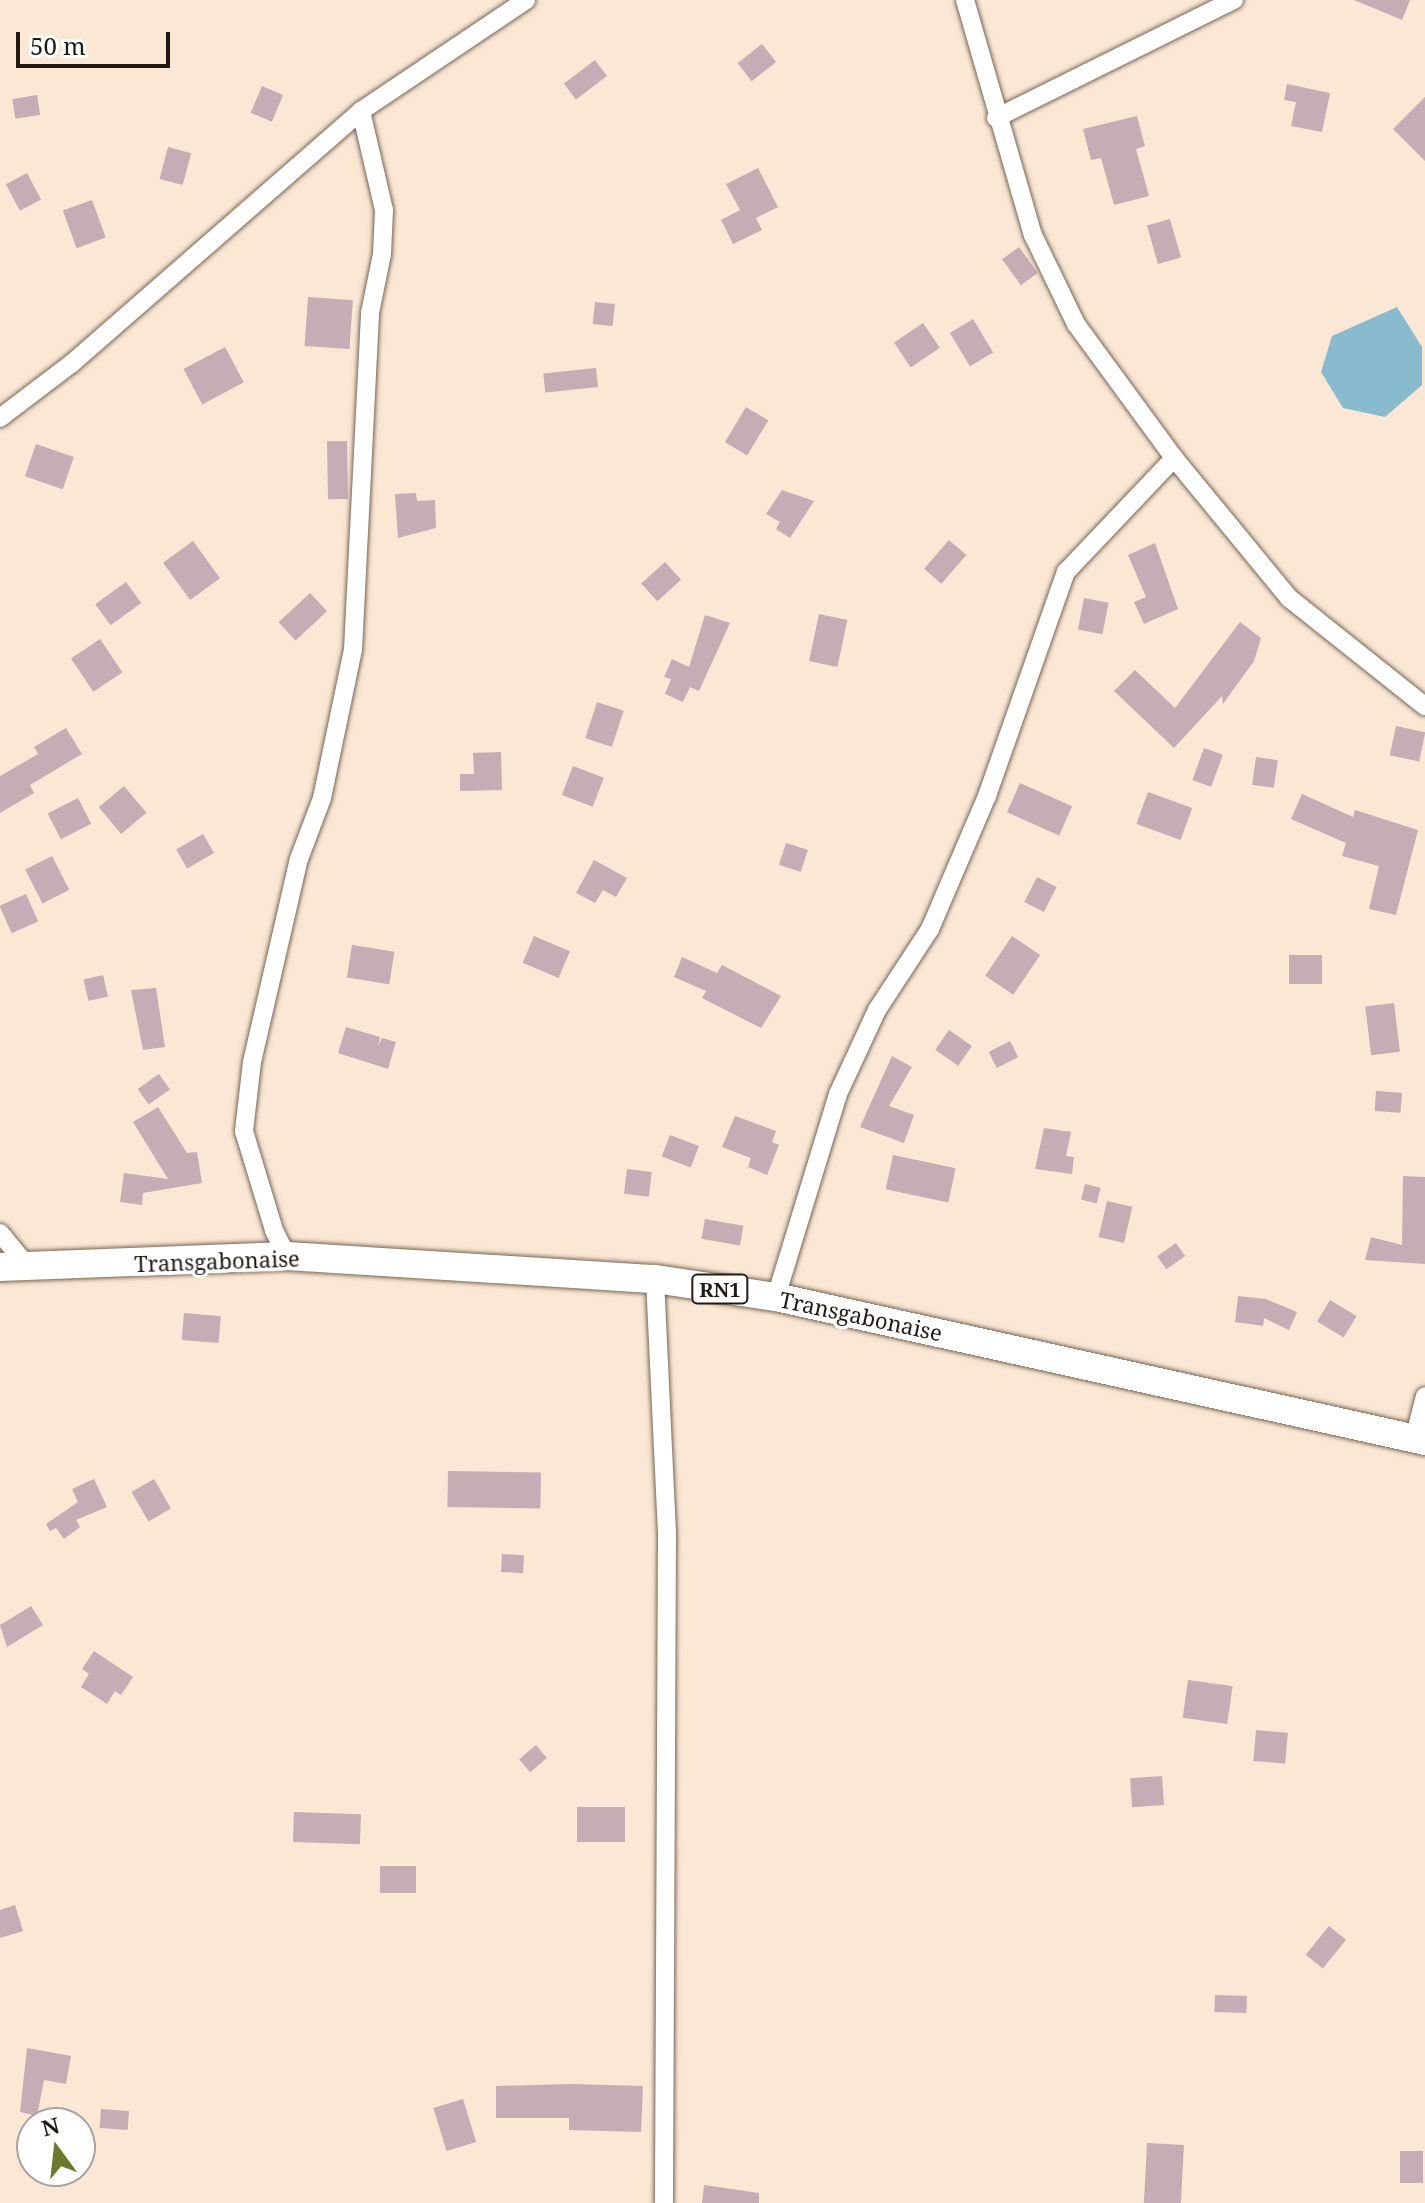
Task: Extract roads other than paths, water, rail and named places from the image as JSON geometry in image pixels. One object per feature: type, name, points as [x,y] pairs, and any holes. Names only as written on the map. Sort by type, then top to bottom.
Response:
[{"type":"highway","name":"Transgabonaise","points":[[0,1267],[287,1256],[655,1279],[776,1297],[1420,1440]]},
{"type":"street","points":[[0,418],[71,364],[361,111],[526,0]]},
{"type":"street","points":[[965,0],[996,118],[1033,235],[1076,324],[1174,458],[1289,598],[1425,706]]},
{"type":"street","points":[[996,118],[1234,0]]},
{"type":"street","points":[[287,1256],[274,1230],[244,1131],[252,1062],[299,859],[322,798],[353,650],[370,313],[382,254],[384,210],[361,111]]},
{"type":"street","points":[[776,1297],[838,1094],[877,1010],[930,929],[987,796],[1066,572],[1174,458]]},
{"type":"street","points":[[0,1233],[28,1267]]},
{"type":"street","points":[[655,1279],[667,1532],[664,2203]]},
{"type":"street","points":[[1420,1440],[1425,1396]]},
{"type":"water","points":[[1397,307],[1422,347],[1422,385],[1385,417],[1343,408],[1321,372],[1332,336]]}]
